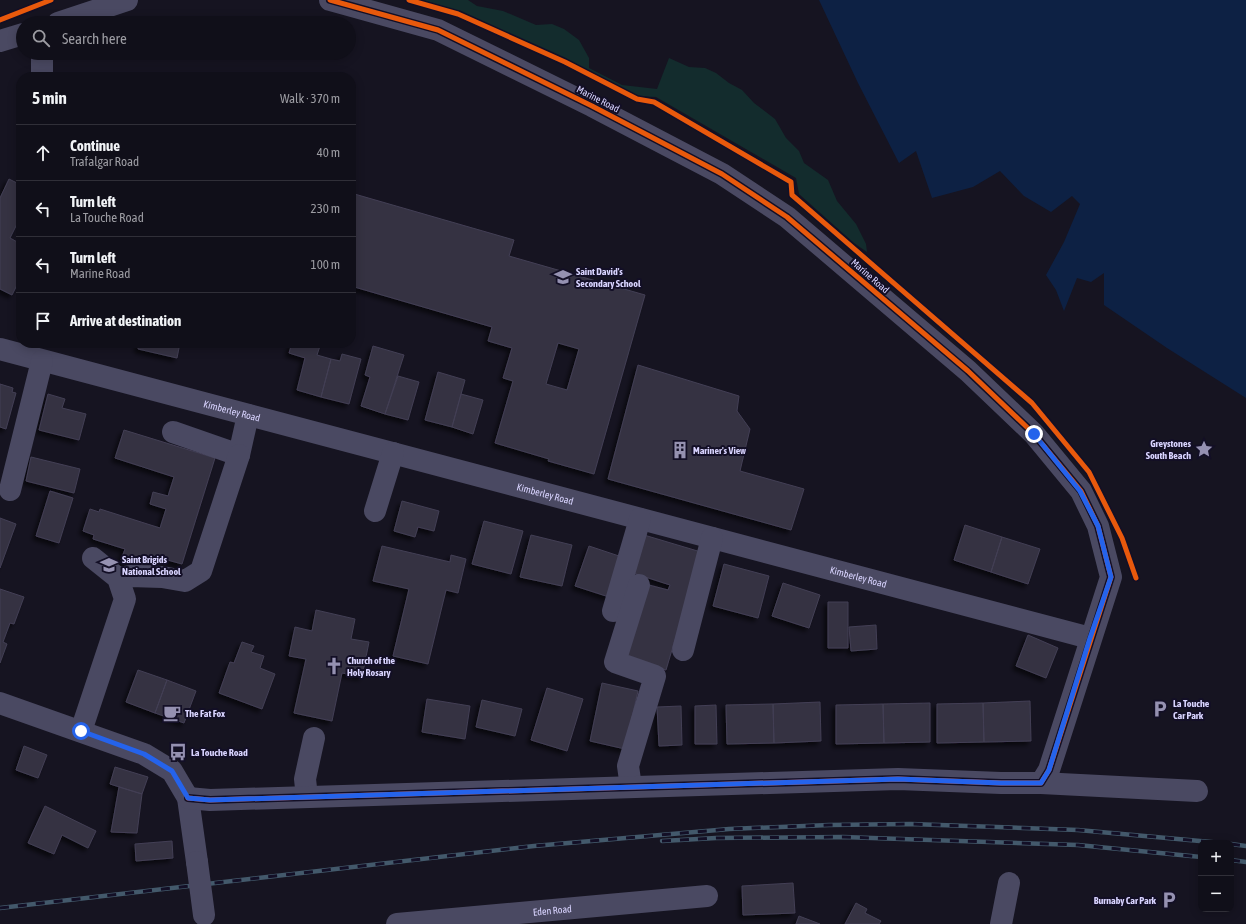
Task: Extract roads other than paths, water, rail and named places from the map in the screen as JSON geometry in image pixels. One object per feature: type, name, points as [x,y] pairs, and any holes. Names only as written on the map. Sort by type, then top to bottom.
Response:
[{"type":"street","points":[[79,16],[127,0]]},
{"type":"street","name":"Marine Road","points":[[330,0],[438,30],[592,106],[722,174],[787,217],[968,371],[1034,434],[1080,491],[1098,526],[1111,577],[1090,638],[1049,770],[1041,783]]},
{"type":"street","points":[[0,41],[16,36]]},
{"type":"street","points":[[42,60],[42,72]]},
{"type":"street","name":"Kimberley Road","points":[[0,349],[36,354],[248,415],[1090,638]]},
{"type":"street","points":[[10,490],[36,354]]},
{"type":"street","points":[[118,578],[130,576],[162,577],[185,581],[201,571],[239,455],[248,415]]},
{"type":"street","points":[[173,432],[239,455]]},
{"type":"street","points":[[375,511],[393,453]]},
{"type":"street","points":[[613,611],[640,519]]},
{"type":"street","points":[[683,650],[712,538]]},
{"type":"street","points":[[81,731],[125,599],[118,578],[93,558]]},
{"type":"street","points":[[631,787],[628,766],[655,676],[615,662],[639,585]]},
{"type":"street","points":[[0,703],[144,754],[172,771],[188,798],[204,919]]},
{"type":"street","points":[[307,797],[305,779],[314,738]]},
{"type":"street","points":[[188,798],[210,800],[898,779],[1041,783],[1197,791]]},
{"type":"street","points":[[1001,924],[1009,883]]},
{"type":"street","name":"Eden Road","points":[[397,924],[504,919],[707,896]]},
{"type":"water","points":[[819,0],[1246,0],[1246,398],[1167,348],[1104,305],[1104,273],[1091,282],[1077,278],[1064,311],[1056,290],[1046,275],[1064,242],[1080,204],[1072,196],[1051,212],[1024,196],[1000,171],[973,187],[932,198],[916,151],[899,163],[858,83]]},
{"type":"railway","points":[[0,908],[534,846],[729,829],[829,825],[911,824],[1078,830],[1198,841]]},
{"type":"railway","points":[[662,841],[716,838],[843,837],[1078,845],[1198,857]]},
{"type":"railway","points":[[1234,844],[1246,846]]},
{"type":"railway","points":[[1234,860],[1246,862]]},
{"type":"place","name":"Saint David's Secondary School","points":[[563,277]]},
{"type":"place","name":"Greystones South Beach","points":[[1204,449]]},
{"type":"place","name":"Mariner's View","points":[[680,450]]},
{"type":"place","name":"Saint Brigids National School","points":[[109,565]]},
{"type":"place","name":"Church of the Holy Rosary","points":[[334,666]]},
{"type":"place","name":"La Touche Car Park","points":[[1160,709]]},
{"type":"place","name":"The Fat Fox","points":[[172,713]]},
{"type":"place","name":"La Touche Road","points":[[178,752]]},
{"type":"place","name":"Burnaby Car Park","points":[[1169,900]]}]
